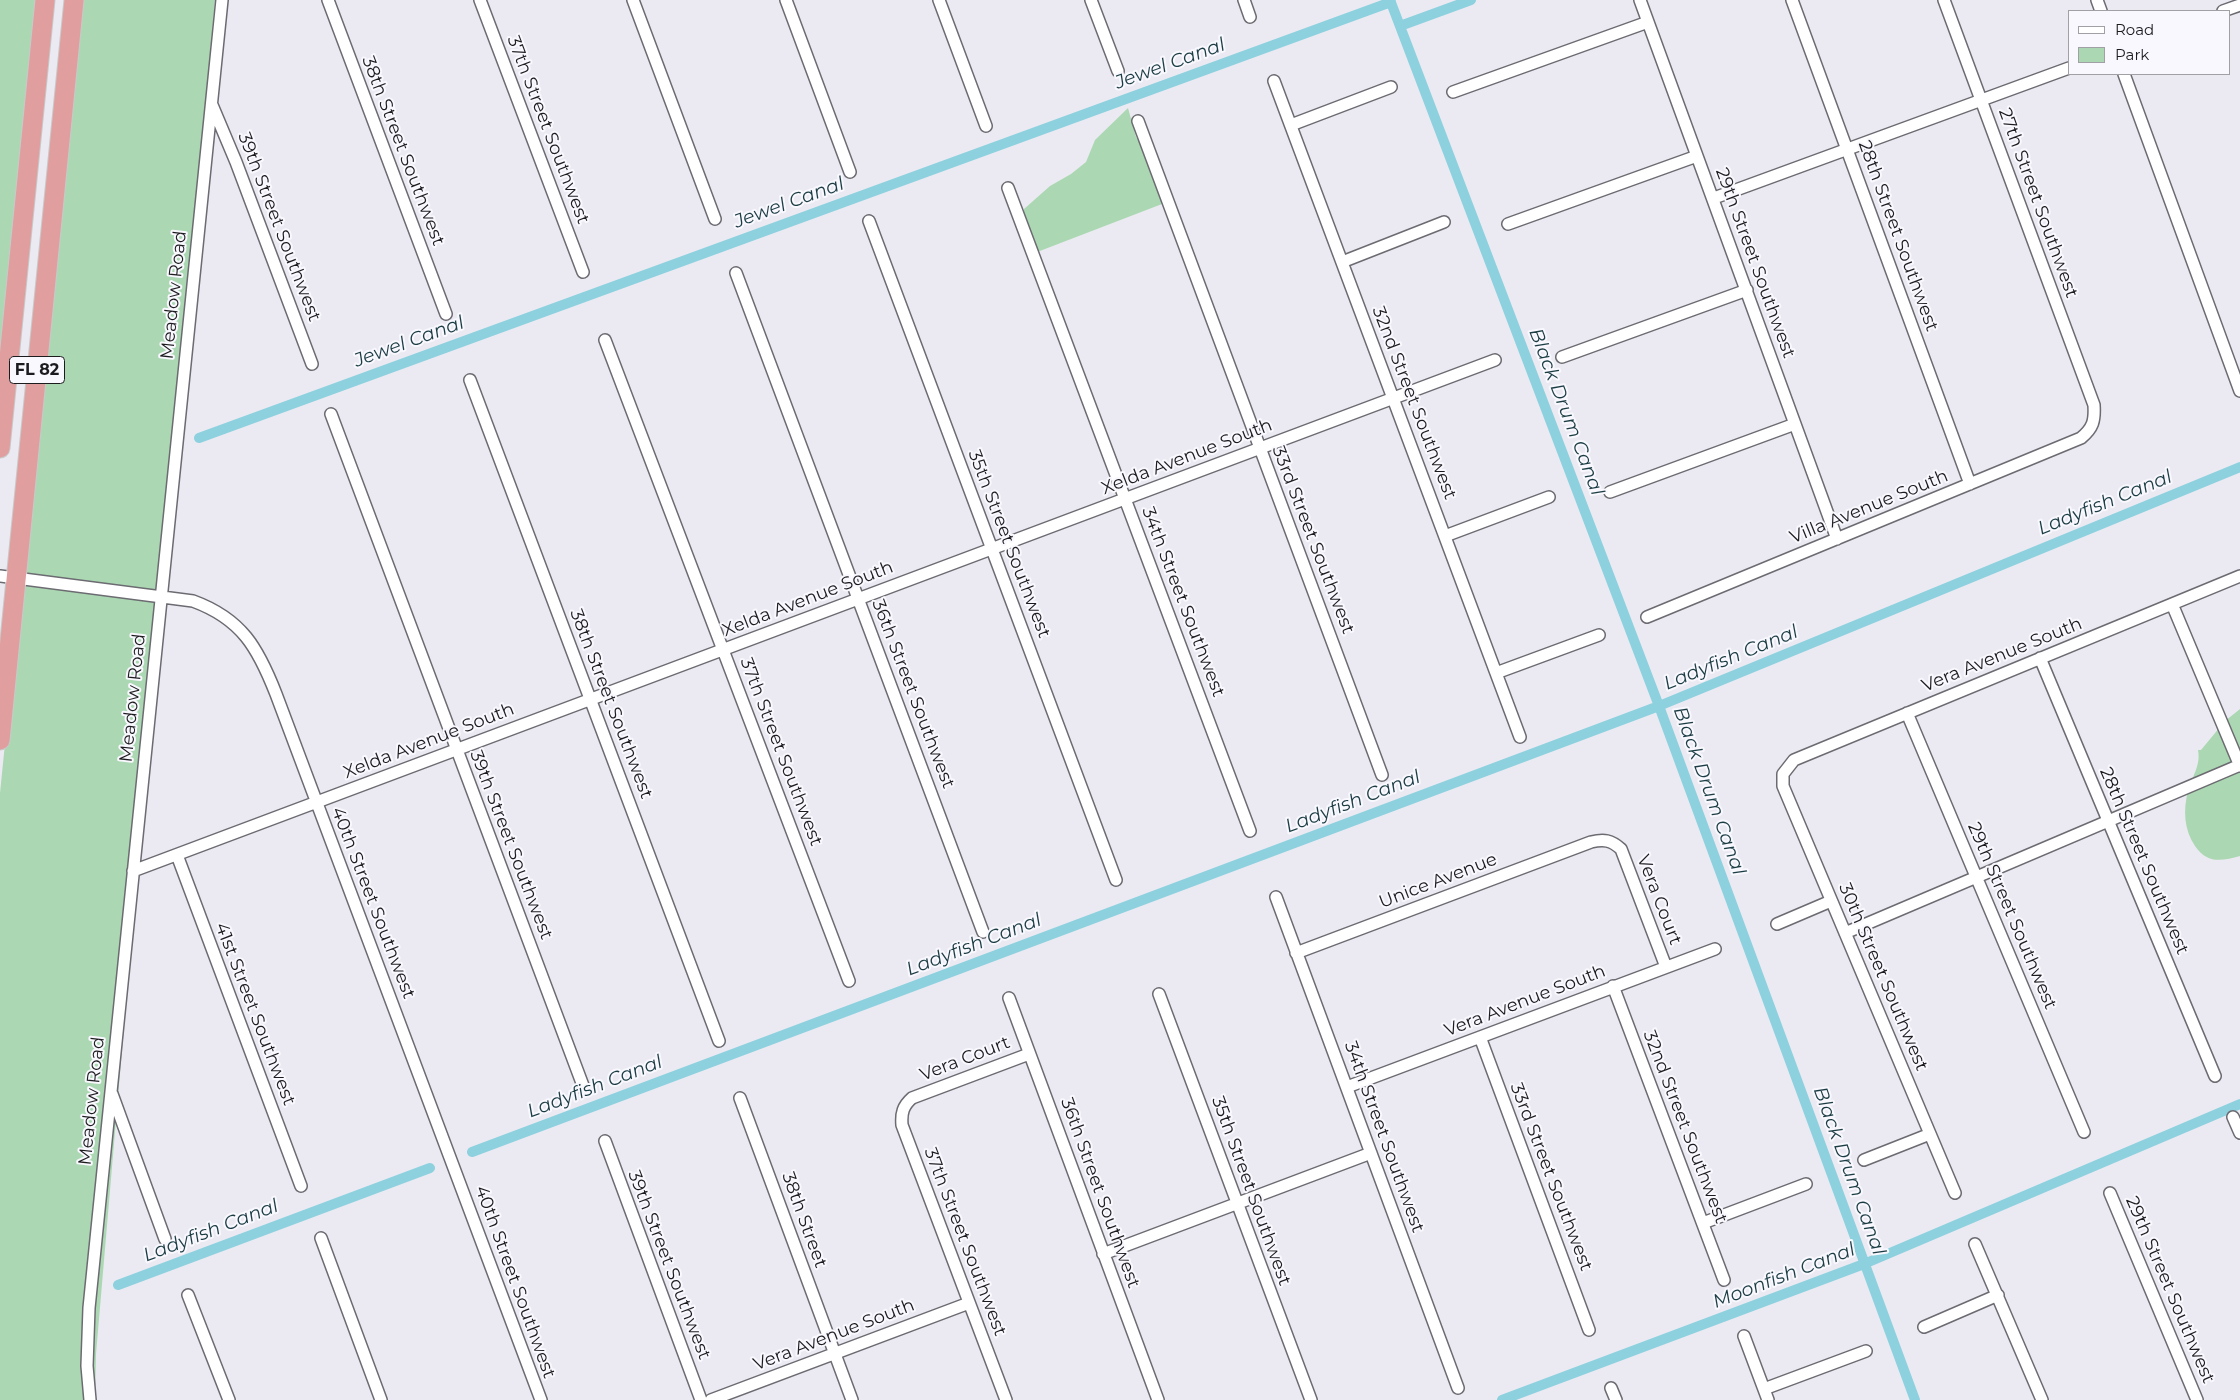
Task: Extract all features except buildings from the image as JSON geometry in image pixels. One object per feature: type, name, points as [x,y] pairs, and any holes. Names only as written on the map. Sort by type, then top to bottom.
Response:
[{"type":"highway","name":"FL 82","points":[[0,448],[45,0]]},
{"type":"highway","points":[[57,175],[49,151],[59,56],[61,0]]},
{"type":"highway","name":"FL 82","points":[[0,740],[8,577],[57,175],[74,0]]},
{"type":"street","name":"Meadow Road","points":[[90,1400],[87,1342],[89,1308],[222,0]]},
{"type":"street","name":"38th Street Southwest","points":[[328,0],[446,314]]},
{"type":"street","name":"37th Street Southwest","points":[[480,0],[583,272]]},
{"type":"street","points":[[633,0],[715,219]]},
{"type":"street","points":[[786,0],[850,172]]},
{"type":"street","points":[[939,0],[986,126]]},
{"type":"street","points":[[1091,0],[1118,71]]},
{"type":"street","points":[[1244,0],[1250,17]]},
{"type":"street","name":"29th Street Southwest","points":[[1640,0],[1837,538]]},
{"type":"street","name":"28th Street Southwest","points":[[1792,0],[1970,484]]},
{"type":"street","name":"27th Street Southwest","points":[[1944,0],[2094,406],[2095,419]]},
{"type":"street","points":[[2225,10],[2240,5]]},
{"type":"street","points":[[1453,92],[1648,22]]},
{"type":"street","points":[[1714,198],[2068,68]]},
{"type":"street","points":[[2124,75],[2240,391]]},
{"type":"street","name":"32nd Street Southwest","points":[[1274,81],[1520,737]]},
{"type":"street","points":[[1291,125],[1391,87]]},
{"type":"street","name":"39th Street Southwest","points":[[211,104],[236,162],[312,364]]},
{"type":"street","name":"33rd Street Southwest","points":[[1138,121],[1382,775]]},
{"type":"street","points":[[1508,224],[1697,156]]},
{"type":"street","name":"34th Street Southwest","points":[[1008,188],[1250,831]]},
{"type":"street","name":"35th Street Southwest","points":[[869,221],[1116,880]]},
{"type":"street","points":[[1342,262],[1444,222]]},
{"type":"street","name":"36th Street Southwest","points":[[736,272],[983,932]]},
{"type":"street","points":[[1562,357],[1747,290]]},
{"type":"street","name":"37th Street Southwest","points":[[605,340],[848,981]]},
{"type":"street","name":"Xelda Avenue South","points":[[133,871],[1495,360]]},
{"type":"street","name":"38th Street Southwest","points":[[470,380],[719,1041]]},
{"type":"street","name":"39th Street Southwest","points":[[331,414],[585,1091]]},
{"type":"street","name":"Villa Avenue South","points":[[1647,617],[2081,438],[2090,431],[2095,419]]},
{"type":"street","points":[[1610,492],[1796,424]]},
{"type":"street","points":[[1445,536],[1549,497]]},
{"type":"street","name":"Vera Avenue South","points":[[1783,774],[1794,760],[2240,576]]},
{"type":"street","name":"40th Street Southwest","points":[[8,577],[182,598],[206,606],[232,622],[251,642],[264,664],[317,802],[540,1400]]},
{"type":"street","points":[[1845,933],[2240,766],[2172,604]]},
{"type":"street","points":[[1496,673],[1599,634]]},
{"type":"street","name":"28th Street Southwest","points":[[2040,658],[2215,1076]]},
{"type":"street","name":"29th Street Southwest","points":[[1907,712],[2084,1132]]},
{"type":"street","name":"30th Street Southwest","points":[[1783,774],[1783,786],[1955,1193]]},
{"type":"street","name":"Vera Court","points":[[1592,842],[1604,839],[1614,842],[1621,850],[1666,967]]},
{"type":"street","name":"Unice Avenue","points":[[1296,953],[1592,842]]},
{"type":"street","name":"41st Street Southwest","points":[[177,855],[301,1186]]},
{"type":"street","name":"34th Street Southwest","points":[[1276,898],[1458,1388]]},
{"type":"street","points":[[1777,924],[1831,901]]},
{"type":"street","name":"Vera Avenue South","points":[[1347,1087],[1715,948]]},
{"type":"street","name":"32nd Street Southwest","points":[[1613,986],[1724,1280]]},
{"type":"street","name":"35th Street Southwest","points":[[1160,994],[1311,1400]]},
{"type":"street","name":"36th Street Southwest","points":[[1009,998],[1158,1400]]},
{"type":"street","name":"33rd Street Southwest","points":[[1480,1037],[1590,1330]]},
{"type":"street","name":"Vera Court","points":[[912,1098],[1029,1054]]},
{"type":"street","points":[[111,1090],[165,1239]]},
{"type":"street","name":"38th Street","points":[[740,1098],[836,1353]]},
{"type":"street","name":"37th Street Southwest","points":[[912,1098],[905,1105],[901,1115],[902,1125],[1006,1400]]},
{"type":"street","points":[[2233,1117],[2240,1133]]},
{"type":"street","points":[[1864,1160],[1930,1134]]},
{"type":"street","name":"39th Street Southwest","points":[[605,1142],[702,1400]]},
{"type":"street","points":[[1103,1254],[1371,1153]]},
{"type":"street","points":[[1702,1223],[1806,1184]]},
{"type":"street","name":"29th Street Southwest","points":[[2110,1193],[2197,1400]]},
{"type":"street","points":[[321,1238],[381,1400]]},
{"type":"street","points":[[1975,1244],[2042,1400]]},
{"type":"street","points":[[188,1295],[229,1400]]},
{"type":"street","points":[[1924,1327],[1998,1296]]},
{"type":"street","name":"Vera Avenue South","points":[[711,1400],[969,1303]]},
{"type":"street","points":[[1744,1336],[1766,1395],[1866,1351]]},
{"type":"street","points":[[836,1353],[852,1400]]},
{"type":"street","points":[[1611,1388],[1616,1400]]},
{"type":"green space","points":[[0,0],[36,0],[0,393]]},
{"type":"green space","points":[[80,0],[215,0],[167,524],[96,1354],[95,1400],[0,1400],[0,793]]},
{"type":"green space","points":[[1128,108],[1136,137],[1153,163],[1162,204],[1032,254],[1024,239],[1024,209],[1050,186],[1071,174],[1086,162],[1095,140]]},
{"type":"green space","points":[[2240,709],[2240,856],[2215,860],[2200,852],[2191,840],[2185,813],[2186,798],[2197,766],[2198,750],[2201,750],[2225,721]]},
{"type":"waterway","name":"Black Drum Canal","points":[[1390,0],[1659,706],[1915,1400]]},
{"type":"waterway","name":"Jewel Canal","points":[[1400,26],[1471,0]]},
{"type":"waterway","name":"Jewel Canal","points":[[199,438],[1391,2]]},
{"type":"waterway","name":"Ladyfish Canal","points":[[472,1152],[1659,706],[2240,467]]},
{"type":"waterway","name":"Moonfish Canal","points":[[1502,1400],[1864,1264],[2240,1104]]},
{"type":"waterway","name":"Ladyfish Canal","points":[[118,1285],[430,1168]]}]
